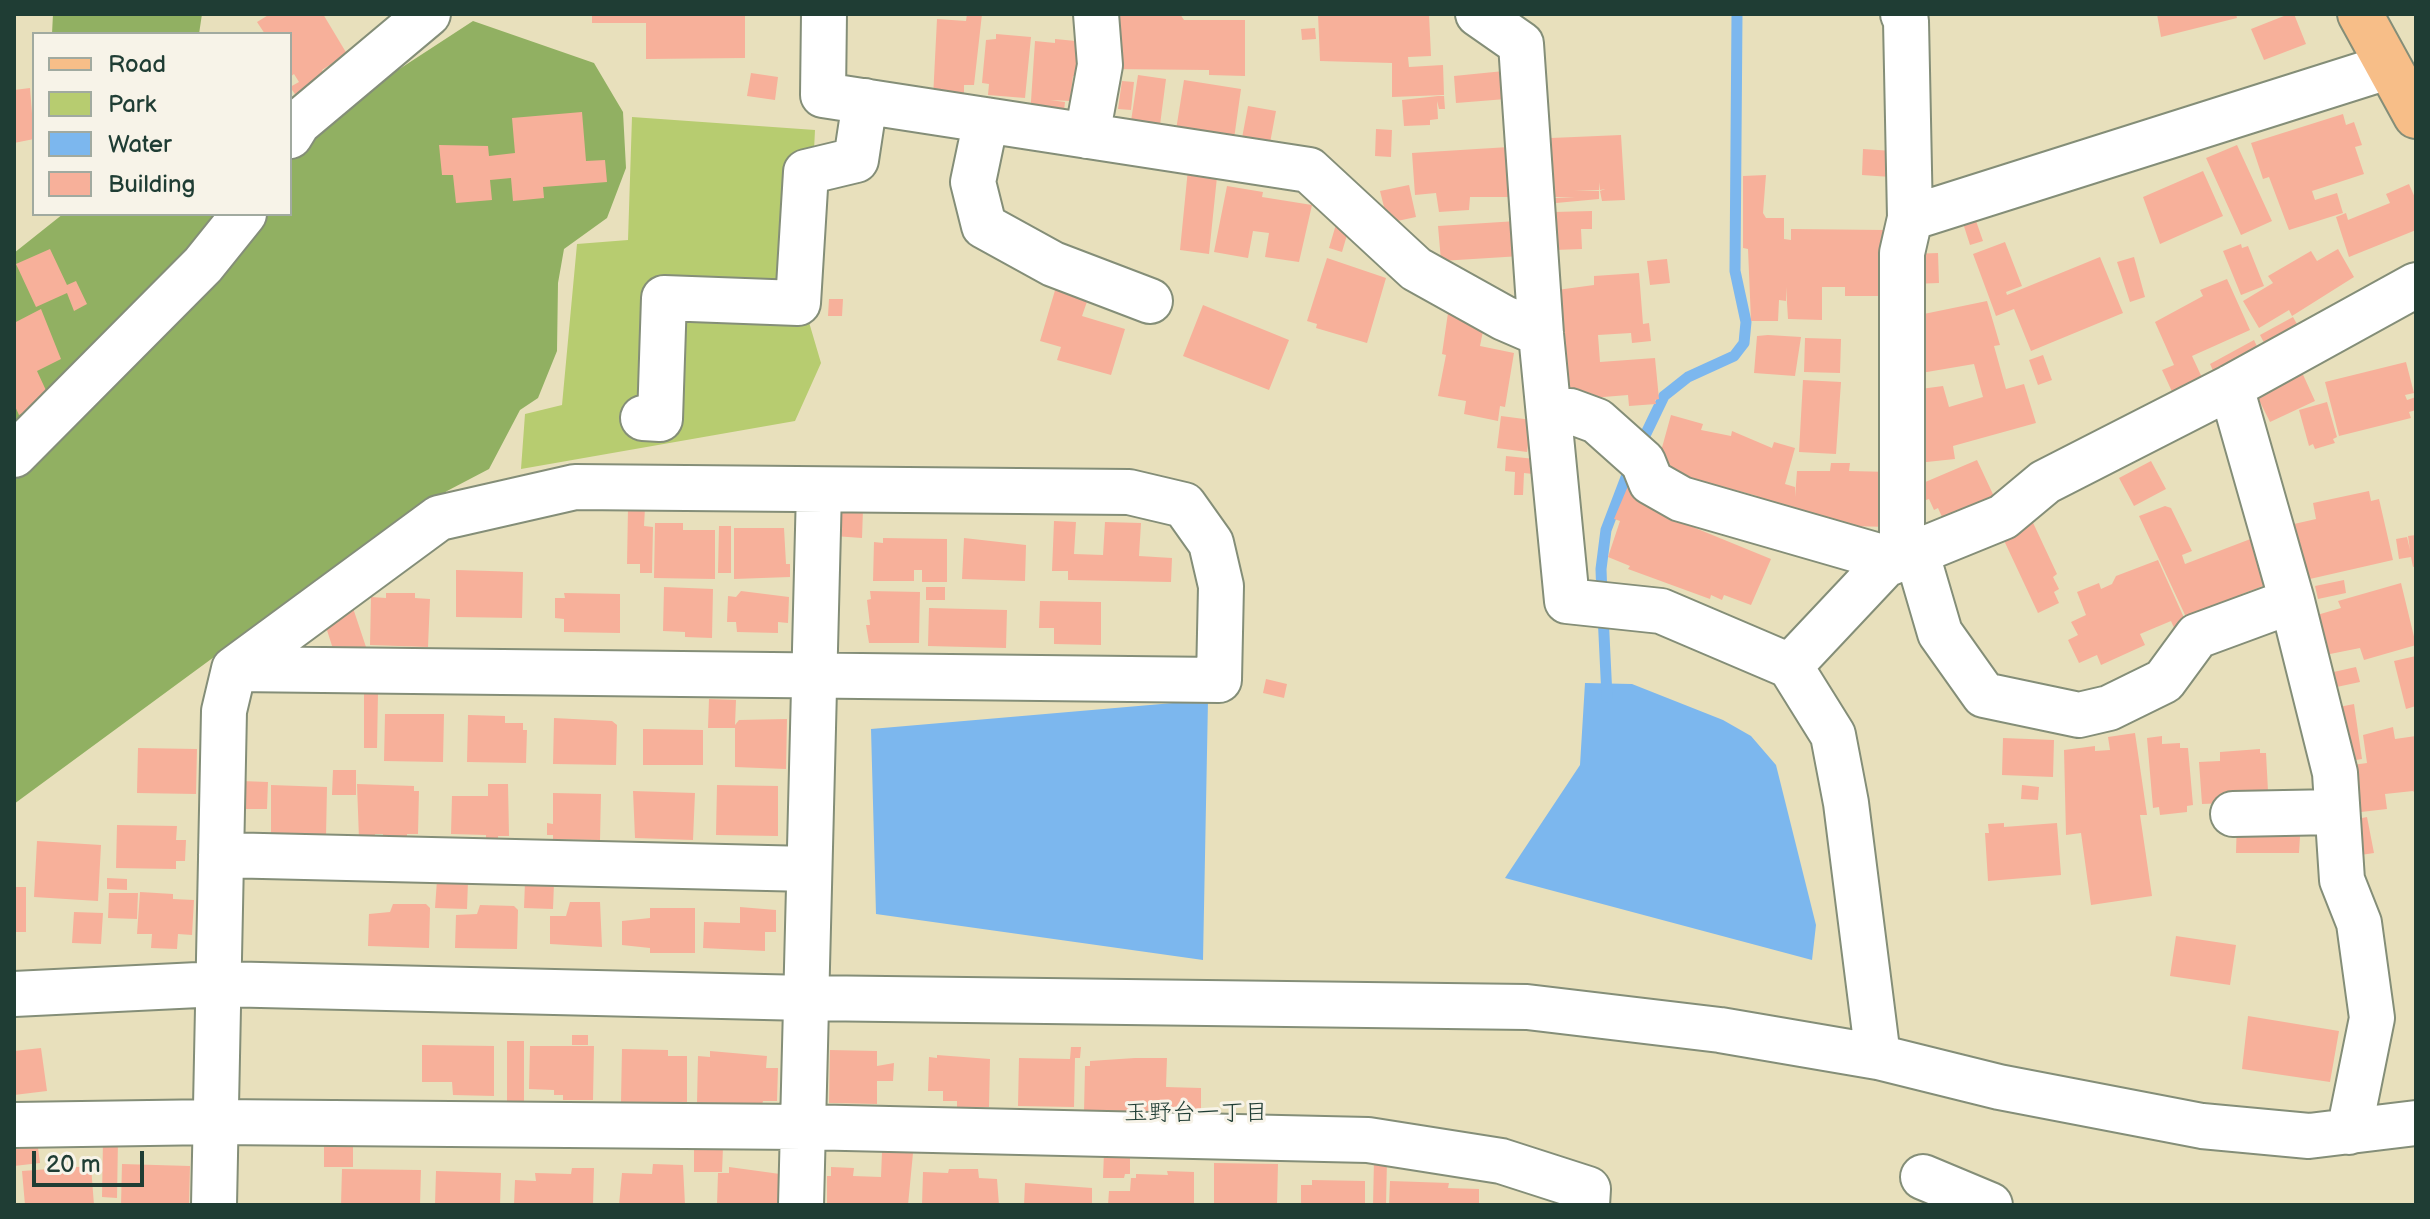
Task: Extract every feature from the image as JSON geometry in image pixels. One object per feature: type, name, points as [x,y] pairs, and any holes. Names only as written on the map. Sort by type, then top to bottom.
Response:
[{"type":"main road","points":[[2360,14],[2405,90]]},
{"type":"street","points":[[292,133],[298,123],[428,14]]},
{"type":"street","points":[[824,14],[823,95],[1309,170],[1416,269],[1504,318],[1541,334]]},
{"type":"street","points":[[1087,136],[1100,65],[1096,14]]},
{"type":"street","points":[[1478,14],[1521,44],[1541,334],[1567,601],[1661,611],[1790,666],[1833,735],[1846,803],[1878,1057]]},
{"type":"street","points":[[1903,14],[1906,21],[1910,218],[1902,253],[1901,558],[1940,633],[1984,695],[2079,715],[2109,708],[2164,681],[2197,636],[2292,601]]},
{"type":"street","points":[[1910,218],[2405,90]]},
{"type":"street","points":[[643,418],[660,419],[664,298],[798,303],[806,172],[856,160],[865,101]]},
{"type":"street","points":[[986,120],[973,182],[984,226],[1053,264],[1150,301]]},
{"type":"street","points":[[14,455],[203,265],[242,216]]},
{"type":"street","points":[[1790,666],[1901,558],[2003,517],[2045,482],[2231,387],[2416,285]]},
{"type":"street","points":[[2231,387],[2292,601],[2335,773],[2342,880],[2359,923],[2372,1018],[2349,1132]]},
{"type":"street","points":[[1549,411],[1570,411],[1597,421],[1643,462],[1651,482],[1681,499],[1875,555],[1901,558]]},
{"type":"street","points":[[214,1205],[224,711],[234,669],[439,518],[575,487],[1129,492],[1184,505],[1211,543],[1221,586],[1219,680],[234,669]]},
{"type":"street","points":[[801,1205],[819,490]]},
{"type":"street","points":[[2233,814],[2336,812]]},
{"type":"street","points":[[221,855],[809,869]]},
{"type":"street","points":[[14,994],[219,984],[806,998],[1527,1007],[1720,1030],[1878,1057],[1999,1087],[2202,1126],[2309,1136],[2416,1123]]},
{"type":"street","points":[[14,1125],[216,1122],[802,1127],[1368,1140],[1501,1161],[1588,1189],[1587,1205]]},
{"type":"street","points":[[1923,1177],[1990,1205]]},
{"type":"green space","points":[[53,14],[202,14],[199,32],[52,32]]},
{"type":"green space","points":[[473,21],[594,63],[623,112],[626,168],[607,218],[564,249],[558,283],[557,351],[538,398],[520,410],[489,469],[447,491],[346,560],[14,804],[14,253],[60,216],[292,216],[292,145],[358,96]]},
{"type":"green space","points":[[632,117],[815,130],[806,312],[821,363],[795,421],[521,469],[525,414],[562,405],[577,244],[628,240]]},
{"type":"water","points":[[1585,683],[1632,684],[1723,720],[1751,736],[1776,765],[1816,925],[1812,960],[1505,878],[1580,765]]},
{"type":"water","points":[[1208,700],[1203,960],[876,914],[871,729]]},
{"type":"building","points":[[270,14],[323,14],[347,54],[322,70],[326,77],[297,97],[292,90],[292,86],[299,82],[294,74],[292,76],[292,32],[264,32],[257,22]]},
{"type":"building","points":[[592,14],[745,14],[745,58],[646,59],[646,23],[592,23]]},
{"type":"building","points":[[967,14],[982,14],[974,85],[964,85],[964,99],[933,98],[937,19],[966,21]]},
{"type":"building","points":[[1180,14],[1184,20],[1245,20],[1245,76],[1209,75],[1209,70],[1108,69],[1108,16]]},
{"type":"building","points":[[1318,14],[1429,14],[1431,56],[1408,57],[1409,67],[1443,65],[1444,95],[1392,97],[1392,63],[1320,61]]},
{"type":"building","points":[[2157,14],[2236,14],[2237,18],[2161,37]]},
{"type":"building","points":[[2294,14],[2306,44],[2264,60],[2251,29]]},
{"type":"building","points":[[1315,28],[1316,39],[1302,40],[1301,29]]},
{"type":"building","points":[[996,34],[1031,37],[1025,98],[988,95],[989,84],[982,83],[986,40],[996,39]]},
{"type":"building","points":[[1055,39],[1086,42],[1083,77],[1073,76],[1070,101],[1050,100],[1065,102],[1063,120],[1030,116],[1035,41],[1055,43]]},
{"type":"building","points":[[1504,71],[1506,99],[1456,103],[1454,76]]},
{"type":"building","points":[[751,73],[778,77],[775,100],[747,96]]},
{"type":"building","points":[[1138,75],[1166,79],[1160,125],[1131,121]]},
{"type":"building","points":[[1184,80],[1241,89],[1234,139],[1176,130]]},
{"type":"building","points":[[1122,81],[1134,82],[1131,110],[1118,109]]},
{"type":"building","points":[[30,88],[32,139],[14,143],[14,90]]},
{"type":"building","points":[[1444,96],[1445,109],[1439,109],[1437,101],[1438,119],[1430,120],[1430,125],[1404,126],[1402,100]]},
{"type":"building","points":[[1248,106],[1276,111],[1270,143],[1242,138]]},
{"type":"building","points":[[582,112],[586,161],[605,160],[607,182],[543,187],[544,198],[513,201],[511,178],[490,180],[492,200],[456,203],[453,175],[442,175],[439,145],[488,146],[489,156],[515,153],[512,118]]},
{"type":"building","points":[[2343,114],[2346,125],[2354,122],[2362,145],[2355,147],[2364,174],[2312,191],[2315,200],[2337,193],[2343,213],[2289,230],[2269,177],[2263,179],[2251,143]]},
{"type":"building","points":[[1376,129],[1392,130],[1391,157],[1375,156]]},
{"type":"building","points":[[1621,135],[1625,200],[1602,201],[1600,191],[1605,189],[1600,190],[1599,182],[1599,190],[1574,191],[1599,191],[1599,199],[1556,203],[1555,198],[1575,197],[1555,197],[1551,138]]},
{"type":"building","points":[[2237,145],[2272,221],[2241,235],[2206,158]]},
{"type":"building","points":[[1509,147],[1512,197],[1470,197],[1469,210],[1439,212],[1436,193],[1415,195],[1412,153]]},
{"type":"building","points":[[1863,149],[1893,151],[1891,177],[1862,175]]},
{"type":"building","points":[[1188,169],[1217,177],[1209,254],[1180,250]]},
{"type":"building","points":[[2203,171],[2223,216],[2160,244],[2143,197]]},
{"type":"building","points":[[1766,175],[1763,213],[1766,218],[1784,218],[1784,239],[1791,240],[1791,229],[1885,230],[1888,296],[1845,296],[1845,287],[1822,287],[1822,320],[1788,319],[1786,287],[1786,301],[1779,300],[1778,321],[1751,321],[1748,249],[1743,248],[1743,176]]},
{"type":"building","points":[[2409,184],[2416,200],[2416,230],[2349,257],[2336,217],[2346,213],[2348,220],[2390,203],[2386,194]]},
{"type":"building","points":[[1409,185],[1416,217],[1388,223],[1380,191]]},
{"type":"building","points":[[1227,186],[1263,192],[1262,197],[1312,205],[1299,262],[1265,257],[1269,233],[1253,231],[1248,258],[1214,252]]},
{"type":"building","points":[[1592,211],[1592,229],[1581,229],[1582,249],[1555,250],[1554,212]]},
{"type":"building","points":[[1974,215],[1983,241],[1970,245],[1962,220]]},
{"type":"building","points":[[1337,221],[1350,225],[1342,252],[1329,248]]},
{"type":"building","points":[[1517,221],[1521,256],[1441,261],[1438,226]]},
{"type":"building","points":[[2005,242],[2022,286],[2006,292],[2007,295],[2100,257],[2123,313],[2031,351],[2014,309],[1996,316],[1973,254]]},
{"type":"building","points":[[2241,244],[2242,248],[2248,246],[2264,286],[2241,295],[2223,251]]},
{"type":"building","points":[[50,249],[67,285],[76,281],[87,304],[74,311],[67,293],[36,307],[16,264]]},
{"type":"building","points":[[2338,249],[2354,277],[2292,316],[2289,310],[2259,328],[2243,301],[2273,283],[2268,276],[2311,251],[2317,261]]},
{"type":"building","points":[[1938,253],[1939,283],[1912,284],[1910,254]]},
{"type":"building","points":[[2134,257],[2145,297],[2130,302],[2117,262]]},
{"type":"building","points":[[1327,258],[1386,278],[1367,343],[1316,328],[1317,324],[1307,321]]},
{"type":"building","points":[[1667,259],[1670,283],[1650,285],[1647,261]]},
{"type":"building","points":[[1639,273],[1643,324],[1649,323],[1651,341],[1632,343],[1631,333],[1598,335],[1600,362],[1655,358],[1659,399],[1655,400],[1656,404],[1629,406],[1628,395],[1566,400],[1557,290],[1594,285],[1594,276]]},
{"type":"building","points":[[2227,279],[2250,330],[2192,356],[2205,384],[2175,398],[2162,370],[2174,365],[2155,322],[2203,296],[2200,290]]},
{"type":"building","points":[[1056,287],[1089,296],[1082,316],[1125,329],[1111,375],[1057,360],[1061,347],[1040,341]]},
{"type":"building","points":[[829,299],[843,299],[842,316],[828,316]]},
{"type":"building","points":[[1987,301],[2000,345],[1994,346],[2006,389],[2024,384],[2036,423],[1953,446],[1955,459],[1917,463],[1913,390],[1943,386],[1949,407],[1983,397],[1974,364],[1921,373],[1914,316]]},
{"type":"building","points":[[1203,305],[1289,340],[1269,390],[1183,356]]},
{"type":"building","points":[[1449,306],[1485,321],[1480,346],[1514,353],[1505,407],[1500,406],[1498,421],[1464,414],[1466,401],[1438,396],[1446,355],[1442,354]]},
{"type":"building","points":[[41,309],[61,359],[37,371],[50,399],[19,415],[14,404],[14,323]]},
{"type":"building","points":[[2293,317],[2302,333],[2269,352],[2260,335]]},
{"type":"building","points":[[1757,336],[1801,337],[1795,376],[1754,373]]},
{"type":"building","points":[[1805,338],[1841,339],[1840,373],[1804,372]]},
{"type":"building","points":[[2254,340],[2262,357],[2215,375],[2210,364]]},
{"type":"building","points":[[2043,355],[2052,380],[2038,385],[2029,360]]},
{"type":"building","points":[[2406,362],[2414,393],[2405,395],[2407,400],[2416,397],[2416,410],[2409,412],[2411,418],[2339,436],[2325,382]]},
{"type":"building","points":[[2300,368],[2315,401],[2270,422],[2254,390]]},
{"type":"building","points":[[1803,380],[1841,382],[1836,454],[1799,452]]},
{"type":"building","points":[[2327,402],[2337,437],[2333,439],[2335,443],[2315,449],[2313,444],[2309,446],[2299,410]]},
{"type":"building","points":[[1671,415],[1703,424],[1701,430],[1731,436],[1732,431],[1772,448],[1774,442],[1795,448],[1785,484],[1795,487],[1795,497],[1797,471],[1830,471],[1831,463],[1850,463],[1849,471],[1891,472],[1889,527],[1811,525],[1752,514],[1757,496],[1713,484],[1708,502],[1658,462]]},
{"type":"building","points":[[1501,416],[1532,420],[1527,452],[1497,448]]},
{"type":"building","points":[[1506,456],[1535,459],[1533,474],[1524,473],[1523,495],[1514,495],[1515,472],[1505,471]]},
{"type":"building","points":[[1977,460],[1998,505],[1946,526],[1938,508],[1934,510],[1929,499],[1923,501],[1923,483]]},
{"type":"building","points":[[2151,461],[2166,489],[2134,506],[2119,478]]},
{"type":"building","points":[[1631,479],[1664,504],[1661,514],[1771,559],[1751,605],[1724,595],[1722,600],[1711,595],[1710,599],[1628,569],[1630,566],[1608,557],[1620,521],[1614,519]]},
{"type":"building","points":[[2369,491],[2371,501],[2379,499],[2393,560],[2301,581],[2283,513],[2291,511],[2294,524],[2316,519],[2313,503]]},
{"type":"building","points":[[2165,506],[2171,508],[2192,551],[2182,555],[2185,564],[2261,535],[2279,580],[2242,594],[2243,598],[2192,630],[2139,516]]},
{"type":"building","points":[[628,508],[645,508],[644,526],[653,527],[652,573],[640,573],[640,564],[627,564]]},
{"type":"building","points":[[835,509],[863,509],[862,538],[834,536]]},
{"type":"building","points":[[2028,512],[2057,574],[2053,577],[2059,589],[2054,592],[2059,603],[2038,613],[2000,532]]},
{"type":"building","points":[[1054,521],[1076,522],[1074,554],[1103,555],[1105,522],[1141,523],[1139,556],[1172,558],[1171,582],[1068,580],[1068,571],[1052,571]]},
{"type":"building","points":[[655,523],[683,523],[683,530],[715,530],[715,579],[654,578]]},
{"type":"building","points":[[719,526],[731,526],[731,573],[718,573]]},
{"type":"building","points":[[734,528],[784,528],[790,577],[734,579]]},
{"type":"building","points":[[2416,535],[2416,566],[2413,567],[2411,557],[2399,559],[2396,539],[2407,537],[2410,550],[2408,536]]},
{"type":"building","points":[[883,538],[947,539],[947,582],[922,582],[922,570],[914,570],[914,581],[873,581],[874,542],[883,543]]},
{"type":"building","points":[[964,538],[1026,545],[1025,581],[962,579]]},
{"type":"building","points":[[2158,560],[2190,631],[2178,637],[2171,621],[2140,634],[2145,645],[2101,665],[2097,655],[2079,663],[2068,640],[2078,635],[2071,622],[2086,615],[2077,592],[2099,583],[2101,589],[2112,584],[2116,576]]},
{"type":"building","points":[[456,570],[523,572],[522,618],[456,617]]},
{"type":"building","points":[[2344,580],[2346,593],[2318,599],[2315,586]]},
{"type":"building","points":[[2401,583],[2416,645],[2364,660],[2360,648],[2320,656],[2317,615],[2341,608],[2338,601]]},
{"type":"building","points":[[664,587],[713,589],[712,638],[685,637],[685,632],[663,631]]},
{"type":"building","points":[[926,587],[945,587],[945,600],[926,600]]},
{"type":"building","points":[[741,591],[789,597],[788,623],[778,622],[778,633],[737,632],[736,622],[727,622],[728,596],[736,597]]},
{"type":"building","points":[[870,591],[920,592],[919,643],[869,643],[866,625],[870,625],[867,600],[871,599]]},
{"type":"building","points":[[386,593],[415,593],[415,598],[430,599],[428,647],[370,645],[371,597],[386,598]]},
{"type":"building","points":[[564,593],[620,594],[620,633],[564,632],[564,619],[555,618],[555,598],[565,598]]},
{"type":"building","points":[[1040,601],[1101,602],[1101,645],[1054,644],[1054,628],[1039,628]]},
{"type":"building","points":[[353,608],[367,650],[333,649],[326,627]]},
{"type":"building","points":[[929,608],[1007,610],[1006,648],[928,646]]},
{"type":"building","points":[[2416,656],[2416,706],[2406,709],[2394,661]]},
{"type":"building","points":[[2356,667],[2360,682],[2332,688],[2329,673]]},
{"type":"building","points":[[1266,679],[1287,684],[1284,698],[1263,693]]},
{"type":"building","points":[[364,693],[378,693],[377,748],[364,748]]},
{"type":"building","points":[[709,699],[736,700],[735,725],[739,720],[787,719],[786,769],[735,767],[735,728],[708,728]]},
{"type":"building","points":[[2354,704],[2362,759],[2338,763],[2329,709]]},
{"type":"building","points":[[385,714],[444,714],[443,762],[384,761]]},
{"type":"building","points":[[468,715],[505,716],[505,723],[523,723],[523,730],[527,730],[526,763],[467,762]]},
{"type":"building","points":[[554,718],[612,721],[617,725],[616,765],[553,764]]},
{"type":"building","points":[[2393,727],[2395,739],[2416,736],[2416,794],[2413,791],[2385,794],[2387,809],[2352,813],[2345,766],[2367,763],[2363,735]]},
{"type":"building","points":[[643,729],[703,730],[703,765],[643,765]]},
{"type":"building","points":[[2135,733],[2147,815],[2140,815],[2152,896],[2091,905],[2081,833],[2066,835],[2064,750],[2095,746],[2095,751],[2110,750],[2108,737]]},
{"type":"building","points":[[2162,736],[2162,744],[2180,743],[2180,748],[2188,748],[2193,805],[2187,806],[2187,812],[2160,815],[2159,807],[2153,808],[2147,738]]},
{"type":"building","points":[[2003,738],[2054,740],[2053,777],[2002,775]]},
{"type":"building","points":[[138,748],[197,749],[196,794],[137,793]]},
{"type":"building","points":[[2260,749],[2260,753],[2266,753],[2268,791],[2256,791],[2256,802],[2202,804],[2199,762],[2220,761],[2220,752]]},
{"type":"building","points":[[333,770],[356,770],[356,795],[332,795]]},
{"type":"building","points":[[241,781],[268,782],[267,809],[240,809]]},
{"type":"building","points":[[357,784],[414,786],[414,791],[419,791],[418,834],[407,834],[407,839],[383,838],[383,834],[375,834],[375,839],[359,839]]},
{"type":"building","points":[[488,784],[508,784],[509,836],[498,836],[498,840],[486,839],[486,835],[451,834],[452,796],[488,796]]},
{"type":"building","points":[[271,785],[327,787],[326,837],[271,837]]},
{"type":"building","points":[[717,785],[778,786],[778,836],[716,835]]},
{"type":"building","points":[[2022,785],[2039,787],[2038,800],[2021,799]]},
{"type":"building","points":[[633,791],[695,793],[693,840],[635,838]]},
{"type":"building","points":[[553,793],[601,794],[600,840],[553,839],[553,835],[547,835],[547,823],[553,824]]},
{"type":"building","points":[[2367,817],[2374,853],[2354,856],[2342,822]]},
{"type":"building","points":[[2237,819],[2301,821],[2299,853],[2236,853]]},
{"type":"building","points":[[2004,823],[2004,827],[2057,823],[2061,875],[1988,881],[1985,833],[1989,833],[1988,824]]},
{"type":"building","points":[[117,825],[177,826],[176,840],[186,840],[185,861],[176,861],[176,869],[116,868]]},
{"type":"building","points":[[37,841],[101,845],[98,901],[34,897]]},
{"type":"building","points":[[107,878],[127,879],[127,890],[107,889]]},
{"type":"building","points":[[437,880],[468,881],[467,909],[435,908]]},
{"type":"building","points":[[525,882],[554,883],[553,909],[524,908]]},
{"type":"building","points":[[14,887],[26,887],[26,932],[14,932]]},
{"type":"building","points":[[140,892],[173,894],[173,899],[194,900],[192,935],[178,934],[177,949],[151,948],[152,934],[137,934]]},
{"type":"building","points":[[109,893],[138,893],[137,919],[108,918]]},
{"type":"building","points":[[570,902],[600,902],[602,947],[550,944],[550,916],[566,916]]},
{"type":"building","points":[[393,904],[426,904],[430,908],[429,948],[368,946],[369,914],[390,912]]},
{"type":"building","points":[[480,905],[514,906],[518,910],[517,949],[455,948],[456,915],[477,914]]},
{"type":"building","points":[[740,907],[776,910],[776,932],[765,932],[765,951],[703,948],[704,922],[740,923]]},
{"type":"building","points":[[650,908],[695,908],[695,953],[650,953],[650,948],[622,945],[622,921],[650,918]]},
{"type":"building","points":[[74,912],[103,913],[101,944],[72,943]]},
{"type":"building","points":[[2176,936],[2236,945],[2230,985],[2170,976]]},
{"type":"building","points":[[2248,1016],[2339,1031],[2330,1082],[2242,1069]]},
{"type":"building","points":[[572,1035],[588,1035],[588,1045],[572,1045]]},
{"type":"building","points":[[507,1041],[524,1041],[524,1101],[507,1101]]},
{"type":"building","points":[[422,1045],[494,1046],[494,1096],[453,1095],[452,1082],[422,1082]]},
{"type":"building","points":[[530,1046],[594,1046],[593,1100],[563,1100],[563,1095],[554,1095],[554,1090],[529,1089]]},
{"type":"building","points":[[1071,1047],[1081,1047],[1080,1058],[1075,1058],[1074,1107],[1018,1106],[1019,1058],[1070,1059]]},
{"type":"building","points":[[41,1048],[47,1091],[14,1095],[14,1051]]},
{"type":"building","points":[[622,1049],[668,1050],[668,1056],[687,1056],[687,1103],[621,1102]]},
{"type":"building","points":[[830,1050],[877,1051],[877,1066],[894,1063],[893,1081],[877,1081],[877,1104],[829,1103]]},
{"type":"building","points":[[710,1051],[767,1056],[766,1068],[778,1068],[777,1101],[763,1101],[762,1105],[697,1103],[698,1056],[710,1057]]},
{"type":"building","points":[[937,1055],[990,1059],[989,1107],[957,1107],[957,1101],[943,1101],[943,1091],[928,1091],[929,1057],[937,1058]]},
{"type":"building","points":[[1167,1058],[1166,1087],[1201,1088],[1201,1115],[1084,1112],[1085,1066],[1090,1066],[1090,1061]]},
{"type":"building","points":[[37,1140],[40,1163],[14,1166],[14,1143]]},
{"type":"building","points":[[103,1140],[118,1140],[117,1198],[102,1197]]},
{"type":"building","points":[[324,1140],[353,1140],[353,1167],[324,1167]]},
{"type":"building","points":[[694,1147],[723,1147],[722,1172],[694,1172]]},
{"type":"building","points":[[882,1152],[913,1153],[908,1205],[827,1205],[827,1176],[831,1176],[831,1167],[854,1168],[853,1176],[881,1177]]},
{"type":"building","points":[[1104,1152],[1130,1152],[1130,1174],[1125,1174],[1124,1178],[1103,1178]]},
{"type":"building","points":[[1374,1160],[1387,1160],[1386,1205],[1373,1205]]},
{"type":"building","points":[[1214,1163],[1278,1164],[1277,1205],[1214,1205]]},
{"type":"building","points":[[122,1164],[190,1166],[189,1205],[121,1205]]},
{"type":"building","points":[[653,1164],[683,1165],[685,1205],[619,1205],[622,1173],[652,1174]]},
{"type":"building","points":[[91,1166],[94,1205],[25,1205],[22,1171]]},
{"type":"building","points":[[729,1167],[780,1174],[779,1205],[717,1205],[718,1173],[729,1173]]},
{"type":"building","points":[[572,1168],[594,1168],[593,1205],[514,1205],[515,1180],[536,1181],[535,1173],[571,1174]]},
{"type":"building","points":[[342,1169],[421,1170],[420,1205],[341,1205]]},
{"type":"building","points":[[949,1169],[978,1169],[979,1178],[997,1179],[999,1205],[922,1205],[923,1172],[948,1173]]},
{"type":"building","points":[[436,1171],[501,1173],[500,1205],[435,1205]]},
{"type":"building","points":[[1167,1171],[1194,1172],[1194,1205],[1108,1205],[1109,1191],[1130,1191],[1131,1178],[1136,1178],[1136,1174],[1168,1175]]},
{"type":"building","points":[[1312,1180],[1365,1181],[1365,1205],[1301,1205],[1301,1185],[1312,1185]]},
{"type":"building","points":[[1390,1181],[1449,1183],[1448,1188],[1479,1189],[1479,1205],[1389,1205]]},
{"type":"building","points":[[1025,1183],[1092,1188],[1092,1205],[1024,1205]]},
{"type":"waterway","points":[[1639,448],[1664,396],[1688,377],[1734,356],[1744,343],[1746,322],[1735,271],[1737,14]]},
{"type":"waterway","points":[[1602,597],[1601,569],[1606,530],[1630,467]]},
{"type":"waterway","points":[[1603,614],[1607,697]]},
{"type":"district","name":"玉野台一丁目","points":[[1196,1114]]}]
